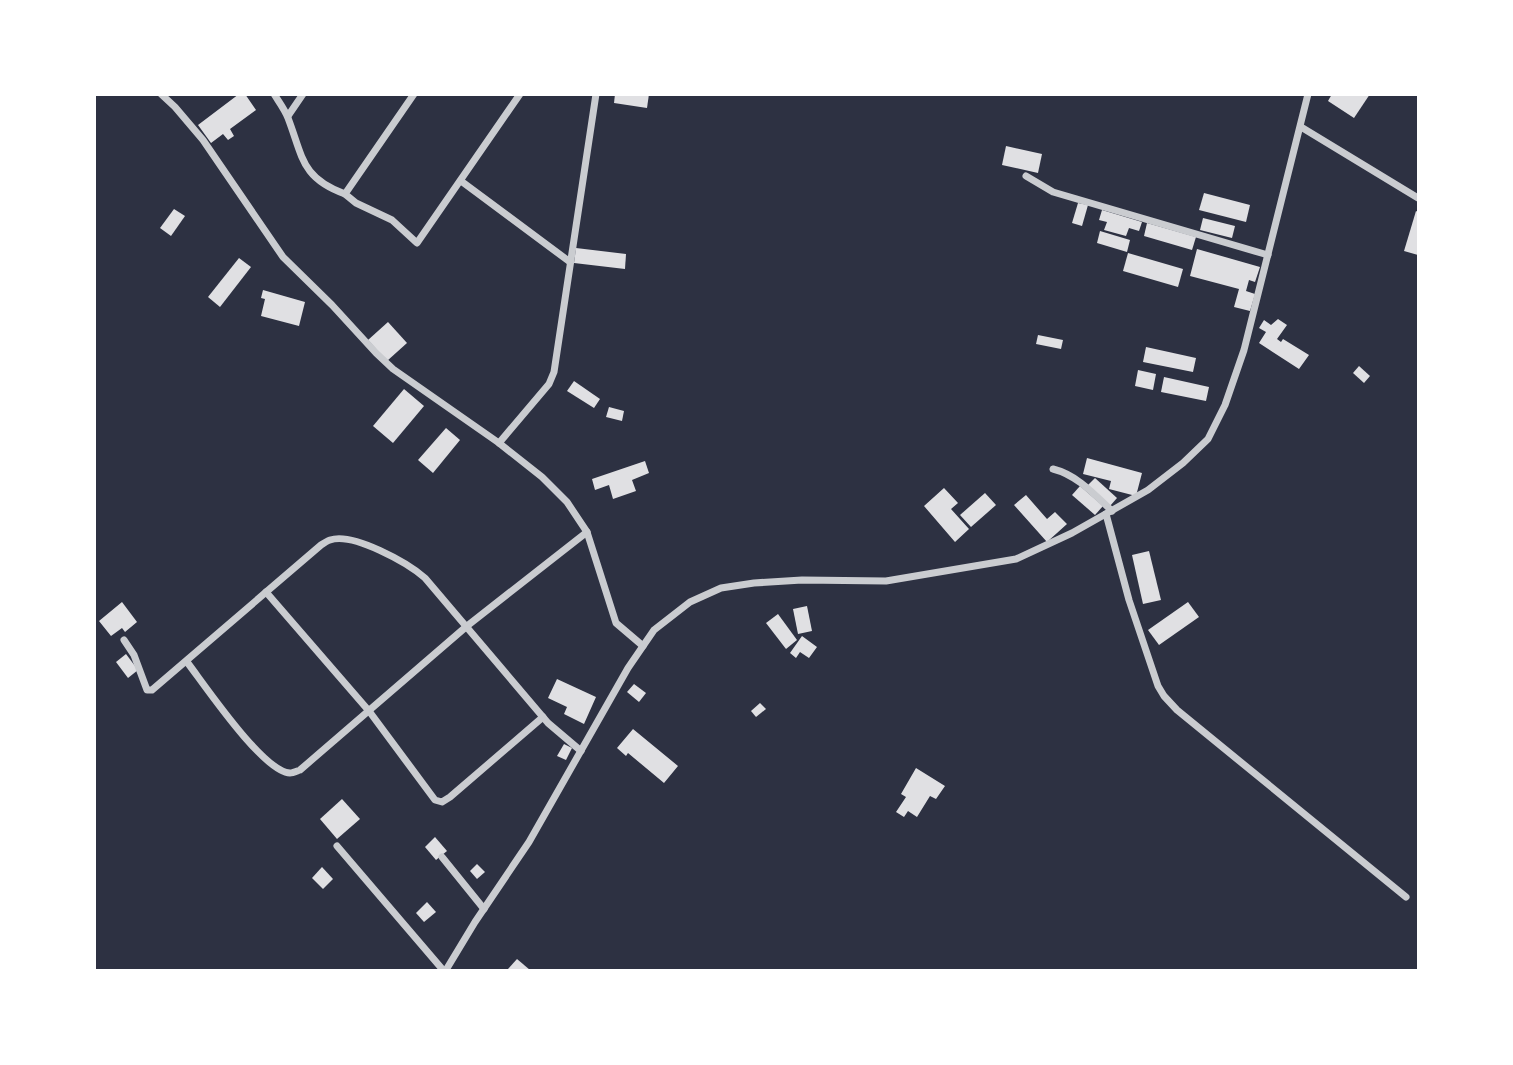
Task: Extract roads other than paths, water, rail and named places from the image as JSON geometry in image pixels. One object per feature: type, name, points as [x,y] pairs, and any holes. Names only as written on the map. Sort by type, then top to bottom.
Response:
[{"type":"street","points":[[161,94],[203,140],[294,271],[332,305],[393,369],[499,443],[542,477],[567,502],[587,532],[617,623],[643,646]]},
{"type":"street","points":[[274,94],[288,116],[299,155],[312,175],[356,203],[392,220],[417,243],[520,94]]},
{"type":"street","points":[[288,116],[303,94]]},
{"type":"street","points":[[345,194],[414,94]]},
{"type":"street","points":[[499,443],[548,384],[558,358],[596,94]]},
{"type":"street","points":[[337,846],[445,971],[529,842],[628,668],[654,630],[690,602],[721,588],[802,580],[886,581],[1016,559],[1109,513],[1183,463],[1208,439],[1225,405],[1244,350],[1308,94]]},
{"type":"street","points":[[1301,127],[1419,198]]},
{"type":"street","points":[[1026,176],[1053,192],[1268,255]]},
{"type":"street","points":[[461,181],[570,262]]},
{"type":"street","points":[[1053,469],[1076,478],[1109,513],[1129,600],[1158,686],[1164,696],[1186,718],[1406,897]]},
{"type":"street","points":[[187,662],[257,751],[279,769],[289,773],[300,770],[467,626],[587,532]]},
{"type":"street","points":[[124,640],[134,655],[147,690],[152,690],[321,545],[342,538],[390,555],[410,565],[425,578],[542,717],[581,751]]},
{"type":"street","points":[[266,592],[369,711],[435,800],[442,802],[542,717]]},
{"type":"street","points":[[442,857],[484,909]]}]
